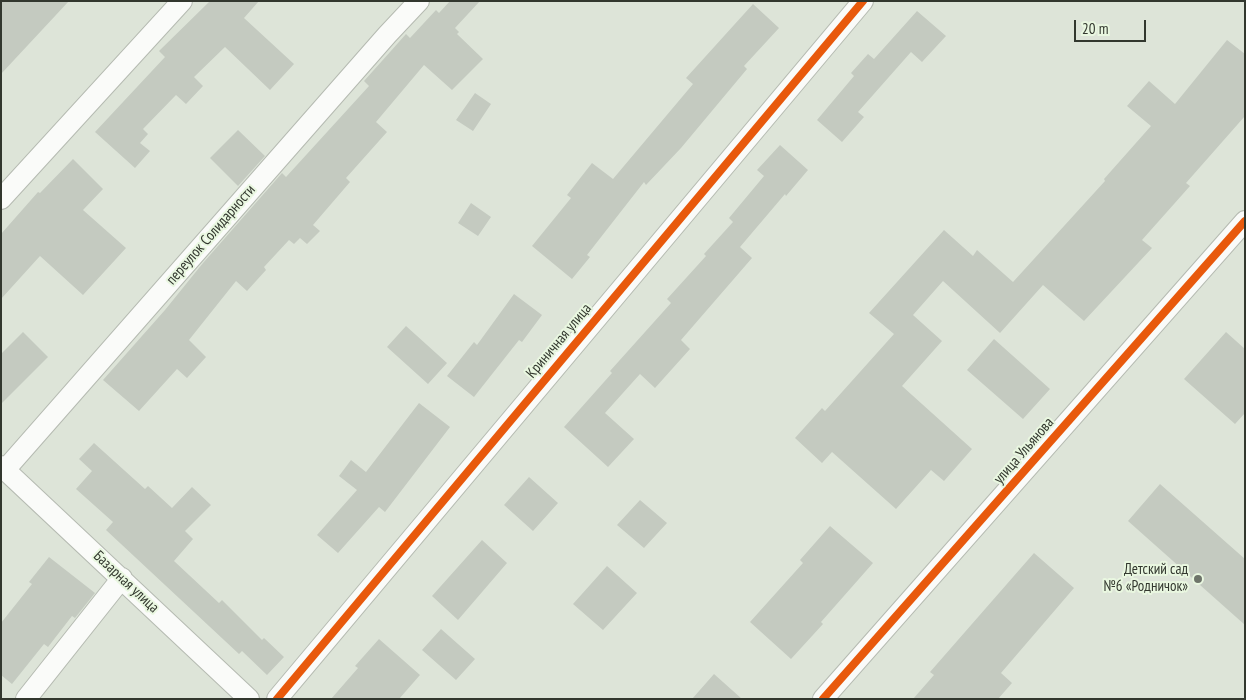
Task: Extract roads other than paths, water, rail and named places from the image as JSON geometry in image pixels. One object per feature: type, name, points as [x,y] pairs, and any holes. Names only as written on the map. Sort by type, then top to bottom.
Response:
[{"type":"street","points":[[1,200],[182,1]]},
{"type":"street","name":"переулок Солидарности","points":[[3,468],[419,1]]},
{"type":"street","name":"Криничная улица","points":[[277,699],[863,1]]},
{"type":"street","name":"улица Ульянова","points":[[823,699],[1245,221]]},
{"type":"street","name":"Базарная улица","points":[[3,468],[249,699]]},
{"type":"street","points":[[26,699],[122,578]]},
{"type":"place","name":"Детский сад №6 «Родничок»","points":[[1198,579]]}]
